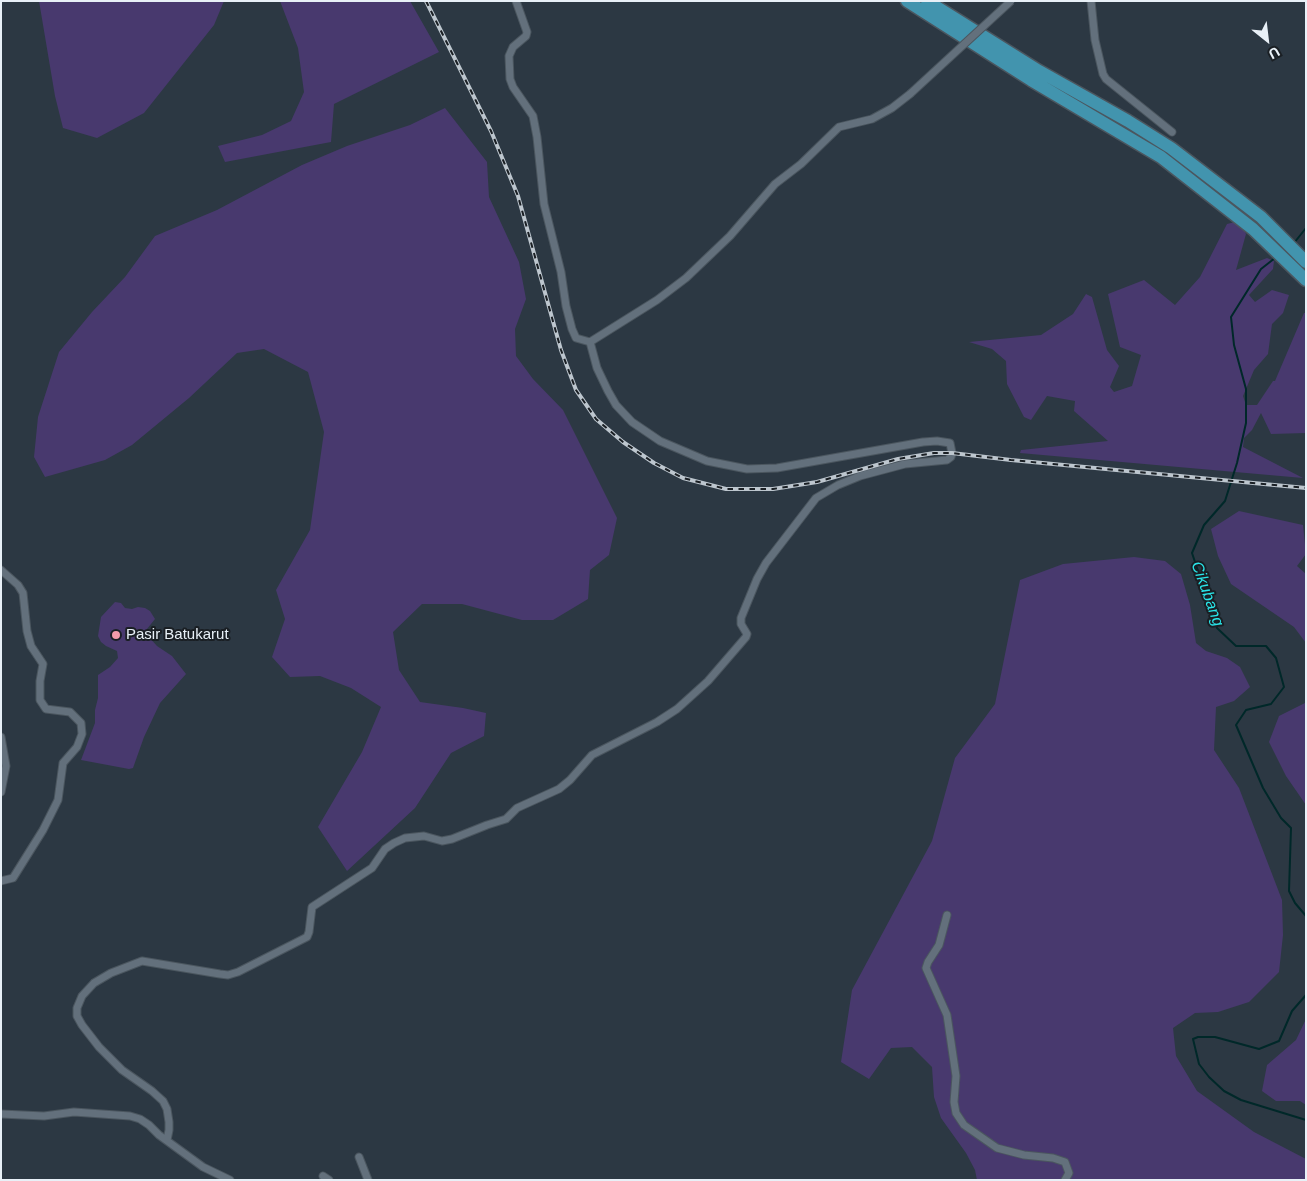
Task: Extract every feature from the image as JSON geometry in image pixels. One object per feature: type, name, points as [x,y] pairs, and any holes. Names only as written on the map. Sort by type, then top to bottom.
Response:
[{"type":"highway","points":[[907,1],[1031,80],[1161,157],[1253,229],[1306,280]]},
{"type":"highway","points":[[927,1],[1039,71],[1128,120],[1171,148],[1261,217],[1306,262]]},
{"type":"street","points":[[516,1],[527,32],[526,36],[513,47],[509,56],[510,78],[513,87],[534,116],[544,204],[561,272],[566,306],[572,328],[576,338],[590,342],[657,300],[686,278],[730,236],[775,184],[801,164],[839,126],[872,120],[892,108],[910,94],[1011,1]]},
{"type":"street","points":[[1091,1],[1095,40],[1103,74],[1106,79],[1172,132]]},
{"type":"street","points":[[167,1140],[169,1122],[167,1109],[163,1101],[122,1070],[104,1053],[77,1016],[77,1008],[82,996],[94,984],[111,973],[142,961],[220,974],[238,972],[307,937],[312,908],[372,868],[382,853],[394,843],[405,838],[424,836],[442,841],[452,839],[506,819],[517,808],[559,789],[592,756],[677,709],[708,681],[746,637],[747,634],[741,618],[757,578],[766,563],[816,498],[838,485],[860,476],[905,464],[947,460],[951,457],[950,443],[937,440],[777,468],[747,469],[707,460],[660,441],[632,422],[616,405],[608,392],[597,368],[590,342]]},
{"type":"street","points":[[1,570],[18,585],[23,593],[31,646],[43,664],[40,700],[46,709],[70,712],[81,723],[82,734],[77,747],[63,763],[58,800],[43,830],[13,878],[1,882]]},
{"type":"street","points":[[1,737],[6,766],[1,792]]},
{"type":"street","points":[[946,916],[940,945],[926,968],[947,1015],[956,1076],[954,1102],[956,1113],[964,1125],[997,1148],[1025,1156],[1061,1160],[1069,1168],[1069,1175],[1065,1180]]},
{"type":"street","points":[[1,1114],[44,1116],[74,1112],[130,1116],[140,1119],[149,1125],[203,1167],[230,1180]]},
{"type":"street","points":[[359,1157],[368,1180]]},
{"type":"shaded area","points":[[39,1],[224,1],[214,25],[144,113],[97,138],[63,128],[55,96]]},
{"type":"shaded area","points":[[280,1],[410,1],[439,52],[334,104],[331,142],[225,162],[218,146],[262,135],[291,121],[304,92],[298,48]]},
{"type":"shaded area","points":[[445,108],[487,162],[489,197],[519,262],[526,299],[515,329],[516,356],[533,379],[563,410],[617,518],[609,555],[590,570],[588,599],[553,620],[522,620],[462,604],[422,604],[393,632],[399,670],[420,702],[486,713],[484,736],[451,753],[415,808],[347,871],[318,827],[362,752],[381,707],[351,688],[320,676],[290,677],[272,657],[285,619],[276,590],[310,530],[324,432],[308,372],[264,349],[237,353],[189,398],[132,445],[105,460],[45,477],[34,457],[38,417],[59,352],[92,312],[125,277],[155,236],[217,210],[302,165],[347,146],[410,125]]},
{"type":"shaded area","points":[[1239,221],[1246,234],[1236,270],[1267,258],[1274,261],[1273,269],[1249,295],[1255,302],[1272,290],[1289,295],[1283,313],[1272,324],[1268,354],[1254,370],[1243,396],[1246,405],[1257,405],[1273,381],[1275,381],[1304,313],[1306,313],[1306,433],[1271,434],[1261,413],[1252,430],[1244,438],[1243,447],[1303,478],[1020,453],[1021,450],[1108,441],[1074,411],[1075,401],[1047,396],[1031,420],[1024,417],[1007,384],[1006,361],[992,349],[969,342],[1041,335],[1073,314],[1086,294],[1092,297],[1107,350],[1119,366],[1110,387],[1114,392],[1132,386],[1141,355],[1120,347],[1108,294],[1144,280],[1175,305],[1200,277],[1227,224]]},
{"type":"shaded area","points":[[1239,511],[1303,525],[1306,554],[1297,566],[1306,574],[1306,643],[1294,627],[1231,584],[1218,556],[1211,529]]},
{"type":"shaded area","points":[[1134,557],[1165,561],[1181,574],[1190,605],[1196,643],[1206,651],[1227,658],[1240,667],[1250,687],[1234,701],[1216,707],[1214,750],[1239,788],[1282,900],[1283,935],[1279,972],[1249,1002],[1218,1012],[1195,1013],[1173,1028],[1176,1056],[1197,1091],[1254,1132],[1306,1159],[1306,1180],[977,1180],[975,1170],[966,1153],[941,1118],[934,1097],[932,1067],[912,1047],[891,1048],[869,1079],[841,1062],[852,990],[932,841],[955,758],[995,704],[1020,580],[1063,564]]},
{"type":"shaded area","points":[[115,602],[121,603],[125,608],[132,609],[138,607],[150,611],[155,619],[147,629],[148,636],[157,646],[172,656],[186,674],[160,703],[144,737],[133,768],[129,769],[81,760],[95,723],[98,675],[110,667],[118,658],[117,651],[106,646],[98,636],[101,617]]},
{"type":"shaded area","points":[[1306,701],[1306,805],[1286,776],[1269,742],[1279,716]]},
{"type":"shaded area","points":[[1306,1019],[1306,1105],[1300,1101],[1276,1101],[1262,1091],[1267,1065],[1296,1040]]},
{"type":"waterway","name":"Cikubang","points":[[1294,243],[1306,228]]},
{"type":"waterway","name":"Cikubang","points":[[1275,258],[1261,269],[1231,317],[1234,345],[1246,389],[1246,423],[1237,463],[1225,501],[1204,525],[1192,553],[1217,628],[1236,646],[1266,646],[1276,658],[1284,687],[1271,704],[1246,710],[1236,725],[1263,788],[1281,818],[1291,828],[1289,891],[1295,903],[1306,916]]},
{"type":"waterway","name":"Cikubang","points":[[1306,995],[1292,1011],[1279,1041],[1259,1049],[1215,1037],[1198,1037],[1193,1039],[1199,1064],[1224,1091],[1241,1100],[1306,1120]]},
{"type":"railway","points":[[426,1],[491,131],[518,196],[561,350],[576,390],[596,419],[623,442],[654,463],[683,478],[726,489],[773,489],[817,482],[898,459],[934,453],[952,453],[1306,488]]},
{"type":"place","name":"Pasir Batukarut","points":[[116,635]]}]
